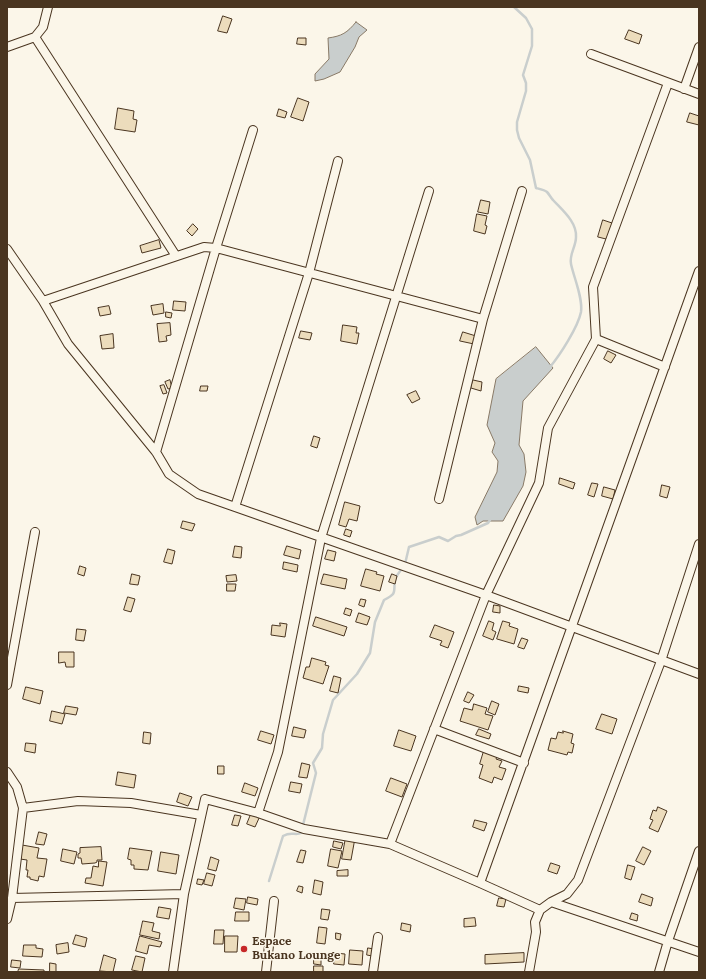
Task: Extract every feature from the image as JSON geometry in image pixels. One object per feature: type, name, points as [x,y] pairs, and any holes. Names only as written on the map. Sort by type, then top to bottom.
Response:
[{"type":"street","points":[[7,47],[35,37],[43,27],[48,7]]},
{"type":"street","points":[[35,37],[176,256]]},
{"type":"street","points":[[684,89],[699,47]]},
{"type":"street","points":[[591,54],[699,94]]},
{"type":"street","points":[[390,844],[486,595],[539,483],[548,428],[596,339],[593,287],[668,83]]},
{"type":"street","points":[[156,452],[216,248],[253,130]]},
{"type":"street","points":[[235,508],[309,273],[338,161]]},
{"type":"street","points":[[258,813],[278,752],[321,538],[429,191]]},
{"type":"street","points":[[439,499],[483,319],[522,191]]},
{"type":"street","points":[[43,301],[204,246],[483,319]]},
{"type":"street","points":[[7,249],[43,301],[68,344],[156,452],[169,474],[198,494],[486,595],[699,674]]},
{"type":"street","points":[[480,883],[699,271]]},
{"type":"street","points":[[596,339],[665,367]]},
{"type":"street","points":[[7,685],[35,532]]},
{"type":"street","points":[[529,972],[536,932],[535,922],[540,910],[551,902],[567,894],[578,880],[661,661],[699,544]]},
{"type":"street","points":[[434,729],[524,763]]},
{"type":"street","points":[[7,772],[17,787],[23,808],[12,898],[7,918]]},
{"type":"street","points":[[173,972],[184,894],[205,799],[258,813],[302,829],[390,844],[540,910]]},
{"type":"street","points":[[23,808],[78,801],[131,803],[201,815]]},
{"type":"street","points":[[659,972],[699,851]]},
{"type":"street","points":[[12,898],[184,894]]},
{"type":"street","points":[[266,972],[274,901]]},
{"type":"street","points":[[551,902],[699,952]]},
{"type":"street","points":[[373,972],[378,936]]},
{"type":"shaded area","points":[[356,22],[367,30],[359,37],[355,47],[340,72],[315,81],[315,74],[329,59],[328,38],[344,33]]},
{"type":"shaded area","points":[[536,347],[553,368],[523,401],[519,445],[524,454],[526,472],[523,486],[503,521],[483,521],[477,525],[475,517],[497,472],[498,461],[492,452],[495,443],[487,425],[496,379]]},
{"type":"building","points":[[223,16],[232,19],[227,33],[218,31]]},
{"type":"building","points":[[629,30],[642,35],[639,44],[625,39]]},
{"type":"building","points":[[298,38],[306,38],[306,45],[297,44]]},
{"type":"building","points":[[298,98],[309,102],[303,121],[291,117]]},
{"type":"building","points":[[118,108],[134,111],[133,119],[137,120],[135,132],[115,129]]},
{"type":"building","points":[[279,109],[287,112],[285,118],[277,116]]},
{"type":"building","points":[[690,113],[699,116],[699,125],[687,122]]},
{"type":"building","points":[[481,200],[490,202],[488,214],[478,212]]},
{"type":"building","points":[[477,214],[487,216],[485,234],[474,231]]},
{"type":"building","points":[[603,220],[615,224],[610,240],[598,237]]},
{"type":"building","points":[[193,224],[198,229],[192,236],[187,231]]},
{"type":"building","points":[[159,240],[161,248],[142,253],[140,246]]},
{"type":"building","points":[[174,301],[186,302],[185,311],[173,310]]},
{"type":"building","points":[[163,304],[164,313],[153,315],[151,306]]},
{"type":"building","points":[[109,306],[111,314],[100,316],[98,308]]},
{"type":"building","points":[[166,312],[172,313],[171,318],[166,317]]},
{"type":"building","points":[[170,323],[171,335],[166,336],[167,341],[159,342],[157,324]]},
{"type":"building","points":[[343,325],[357,327],[356,333],[359,333],[357,344],[341,341]]},
{"type":"building","points":[[301,331],[312,333],[310,340],[299,338]]},
{"type":"building","points":[[463,332],[476,336],[474,344],[460,341]]},
{"type":"building","points":[[113,334],[114,348],[102,349],[100,336]]},
{"type":"building","points":[[608,351],[616,355],[611,363],[604,359]]},
{"type":"building","points":[[170,380],[172,388],[168,389],[165,382]]},
{"type":"building","points":[[473,380],[482,382],[481,391],[471,388]]},
{"type":"building","points":[[164,385],[167,393],[163,394],[160,386]]},
{"type":"building","points":[[201,386],[208,386],[207,391],[200,391]]},
{"type":"building","points":[[416,391],[420,399],[412,403],[407,395]]},
{"type":"building","points":[[314,436],[320,438],[317,448],[311,446]]},
{"type":"building","points":[[560,478],[575,483],[573,489],[559,484]]},
{"type":"building","points":[[592,483],[598,484],[594,497],[588,495]]},
{"type":"building","points":[[662,485],[670,487],[667,498],[660,496]]},
{"type":"building","points":[[604,487],[615,490],[613,499],[602,496]]},
{"type":"building","points":[[345,502],[360,506],[357,521],[349,519],[346,527],[339,525]]},
{"type":"building","points":[[183,521],[195,524],[192,531],[181,528]]},
{"type":"building","points":[[346,529],[352,531],[350,537],[344,535]]},
{"type":"building","points":[[235,546],[242,547],[241,558],[233,557]]},
{"type":"building","points":[[287,546],[301,550],[299,559],[284,555]]},
{"type":"building","points":[[168,549],[175,551],[172,564],[164,562]]},
{"type":"building","points":[[328,550],[336,552],[334,561],[325,559]]},
{"type":"building","points":[[284,562],[298,565],[297,572],[283,569]]},
{"type":"building","points":[[80,566],[86,568],[84,576],[78,574]]},
{"type":"building","points":[[366,569],[384,576],[380,591],[361,586]]},
{"type":"building","points":[[132,574],[140,576],[138,585],[130,584]]},
{"type":"building","points":[[324,574],[347,579],[345,589],[321,584]]},
{"type":"building","points":[[392,574],[397,576],[395,584],[389,582]]},
{"type":"building","points":[[236,575],[237,581],[227,582],[226,576]]},
{"type":"building","points":[[227,584],[236,584],[235,591],[227,591]]},
{"type":"building","points":[[128,597],[135,599],[131,612],[124,610]]},
{"type":"building","points":[[361,599],[366,600],[364,607],[359,605]]},
{"type":"building","points":[[494,605],[500,606],[500,613],[493,612]]},
{"type":"building","points":[[346,608],[352,610],[350,616],[344,614]]},
{"type":"building","points":[[359,613],[370,617],[367,625],[356,622]]},
{"type":"building","points":[[316,617],[347,627],[344,636],[313,626]]},
{"type":"building","points":[[489,621],[494,623],[492,630],[496,632],[493,640],[483,636]]},
{"type":"building","points":[[503,621],[510,623],[509,626],[518,629],[514,644],[497,639]]},
{"type":"building","points":[[280,623],[287,624],[285,637],[271,635],[272,625],[280,626]]},
{"type":"building","points":[[435,625],[454,632],[448,648],[440,645],[442,641],[430,637]]},
{"type":"building","points":[[77,629],[86,630],[84,641],[76,640]]},
{"type":"building","points":[[522,638],[528,640],[524,649],[518,647]]},
{"type":"building","points":[[59,652],[74,652],[74,667],[66,667],[65,662],[59,663]]},
{"type":"building","points":[[312,658],[326,662],[325,665],[329,666],[323,684],[303,678],[306,667],[309,667]]},
{"type":"building","points":[[334,676],[341,678],[338,693],[330,691]]},
{"type":"building","points":[[519,686],[529,688],[528,693],[518,691]]},
{"type":"building","points":[[26,687],[43,691],[40,704],[23,699]]},
{"type":"building","points":[[468,692],[474,695],[469,703],[464,701]]},
{"type":"building","points":[[492,701],[499,704],[495,715],[488,712]]},
{"type":"building","points":[[474,704],[487,708],[485,714],[493,716],[488,730],[460,721],[464,708],[472,710]]},
{"type":"building","points":[[66,706],[78,708],[76,715],[64,713]]},
{"type":"building","points":[[52,711],[65,714],[62,724],[50,721]]},
{"type":"building","points":[[602,714],[617,719],[612,734],[596,729]]},
{"type":"building","points":[[294,727],[306,730],[304,738],[292,736]]},
{"type":"building","points":[[479,729],[491,734],[489,739],[476,735]]},
{"type":"building","points":[[399,730],[416,736],[411,751],[394,746]]},
{"type":"building","points":[[261,731],[274,735],[271,744],[258,740]]},
{"type":"building","points":[[563,731],[573,734],[571,743],[574,744],[572,753],[568,752],[567,755],[548,750],[551,738],[556,739],[558,732],[563,733]]},
{"type":"building","points":[[144,732],[151,733],[150,744],[143,743]]},
{"type":"building","points":[[26,743],[36,744],[35,753],[25,751]]},
{"type":"building","points":[[484,751],[497,756],[496,759],[502,761],[499,767],[506,769],[502,780],[494,777],[492,783],[479,778],[483,765],[480,764]]},
{"type":"building","points":[[302,763],[310,765],[307,778],[299,777]]},
{"type":"building","points":[[218,766],[224,766],[224,774],[218,774]]},
{"type":"building","points":[[118,772],[136,775],[134,788],[116,785]]},
{"type":"building","points":[[391,778],[407,784],[402,797],[386,791]]},
{"type":"building","points":[[291,782],[302,784],[300,793],[289,791]]},
{"type":"building","points":[[245,783],[258,788],[255,796],[242,792]]},
{"type":"building","points":[[180,793],[192,797],[188,806],[177,802]]},
{"type":"building","points":[[658,807],[667,811],[658,832],[649,828],[653,820],[650,819],[653,810],[656,811]]},
{"type":"building","points":[[252,812],[260,816],[255,827],[247,824]]},
{"type":"building","points":[[235,815],[241,816],[238,826],[232,825]]},
{"type":"building","points":[[475,820],[487,823],[484,831],[473,827]]},
{"type":"building","points":[[39,832],[47,834],[44,845],[36,844]]},
{"type":"building","points":[[346,837],[355,838],[351,860],[342,859]]},
{"type":"building","points":[[334,841],[343,843],[341,849],[333,847]]},
{"type":"building","points":[[22,845],[39,848],[37,858],[47,859],[44,877],[39,876],[38,881],[27,877],[27,860],[20,859]]},
{"type":"building","points":[[101,847],[102,860],[97,860],[95,863],[82,864],[81,858],[78,858],[80,848]]},
{"type":"building","points":[[643,847],[651,851],[644,865],[636,861]]},
{"type":"building","points":[[130,848],[152,851],[148,870],[134,869],[134,865],[131,865],[131,860],[128,859]]},
{"type":"building","points":[[63,849],[77,852],[74,864],[61,861]]},
{"type":"building","points":[[331,849],[342,851],[338,868],[328,866]]},
{"type":"building","points":[[301,850],[306,851],[303,863],[297,862]]},
{"type":"building","points":[[161,852],[179,855],[176,874],[158,871]]},
{"type":"building","points":[[211,857],[219,860],[216,871],[208,869]]},
{"type":"building","points":[[99,861],[107,862],[103,886],[85,883],[86,878],[91,878],[93,866],[98,867]]},
{"type":"building","points":[[551,863],[560,866],[557,874],[548,871]]},
{"type":"building","points":[[628,865],[635,867],[631,880],[625,878]]},
{"type":"building","points":[[348,870],[348,876],[337,876],[337,871]]},
{"type":"building","points":[[207,873],[215,875],[212,886],[204,884]]},
{"type":"building","points":[[198,879],[204,880],[202,885],[197,884]]},
{"type":"building","points":[[315,880],[323,882],[321,895],[313,893]]},
{"type":"building","points":[[299,886],[303,887],[302,893],[297,891]]},
{"type":"building","points":[[642,894],[653,898],[651,906],[639,902]]},
{"type":"building","points":[[248,897],[258,899],[257,905],[247,903]]},
{"type":"building","points":[[236,898],[246,899],[244,910],[234,908]]},
{"type":"building","points":[[499,898],[506,899],[504,907],[497,906]]},
{"type":"building","points":[[159,907],[171,909],[169,919],[157,917]]},
{"type":"building","points":[[322,909],[330,910],[328,920],[321,919]]},
{"type":"building","points":[[236,912],[249,912],[249,921],[235,921]]},
{"type":"building","points":[[632,913],[638,915],[637,921],[630,919]]},
{"type":"building","points":[[475,918],[476,926],[464,927],[464,919]]},
{"type":"building","points":[[143,921],[154,923],[152,931],[160,933],[159,939],[140,935]]},
{"type":"building","points":[[402,923],[411,925],[410,932],[401,930]]},
{"type":"building","points":[[319,927],[327,928],[325,944],[317,943]]},
{"type":"building","points":[[215,930],[224,930],[223,944],[214,944]]},
{"type":"building","points":[[336,933],[341,934],[340,940],[336,939]]},
{"type":"building","points":[[76,935],[87,938],[85,947],[73,944]]},
{"type":"building","points":[[140,936],[162,942],[160,947],[149,945],[147,954],[136,951]]},
{"type":"building","points":[[225,936],[238,936],[237,952],[225,952]]},
{"type":"building","points":[[68,943],[69,952],[57,954],[56,945]]},
{"type":"building","points":[[24,945],[36,945],[36,948],[43,949],[42,957],[23,956]]},
{"type":"building","points":[[368,948],[374,949],[372,956],[367,955]]},
{"type":"building","points":[[350,950],[363,951],[362,965],[349,964]]},
{"type":"building","points":[[335,953],[345,954],[344,965],[334,964]]},
{"type":"building","points":[[524,953],[524,962],[485,964],[485,955]]},
{"type":"building","points":[[314,954],[321,955],[321,965],[314,964]]},
{"type":"building","points":[[104,955],[116,959],[113,972],[100,971]]},
{"type":"building","points":[[136,956],[145,958],[142,972],[132,970]]},
{"type":"building","points":[[12,960],[21,961],[20,968],[11,967]]},
{"type":"building","points":[[50,963],[56,964],[56,972],[50,972]]},
{"type":"building","points":[[314,966],[323,966],[323,972],[314,972]]},
{"type":"building","points":[[19,969],[44,970],[44,972],[18,972]]},
{"type":"waterway","points":[[514,7],[526,18],[532,29],[532,46],[523,75],[526,83],[526,91],[517,122],[519,138],[530,160],[536,188],[547,192],[572,221],[576,232],[576,241],[571,264],[580,294],[581,312],[568,341],[550,367]]},
{"type":"waterway","points":[[405,564],[409,547],[439,537],[448,541],[456,536],[488,523],[490,520]]},
{"type":"waterway","points":[[269,881],[283,836],[301,833],[316,773],[313,763],[322,748],[323,734],[333,700],[357,674],[370,653],[375,622],[384,600],[393,594],[395,579],[402,568]]},
{"type":"place","name":"Espace Bukano Lounge","points":[[244,949]]}]
